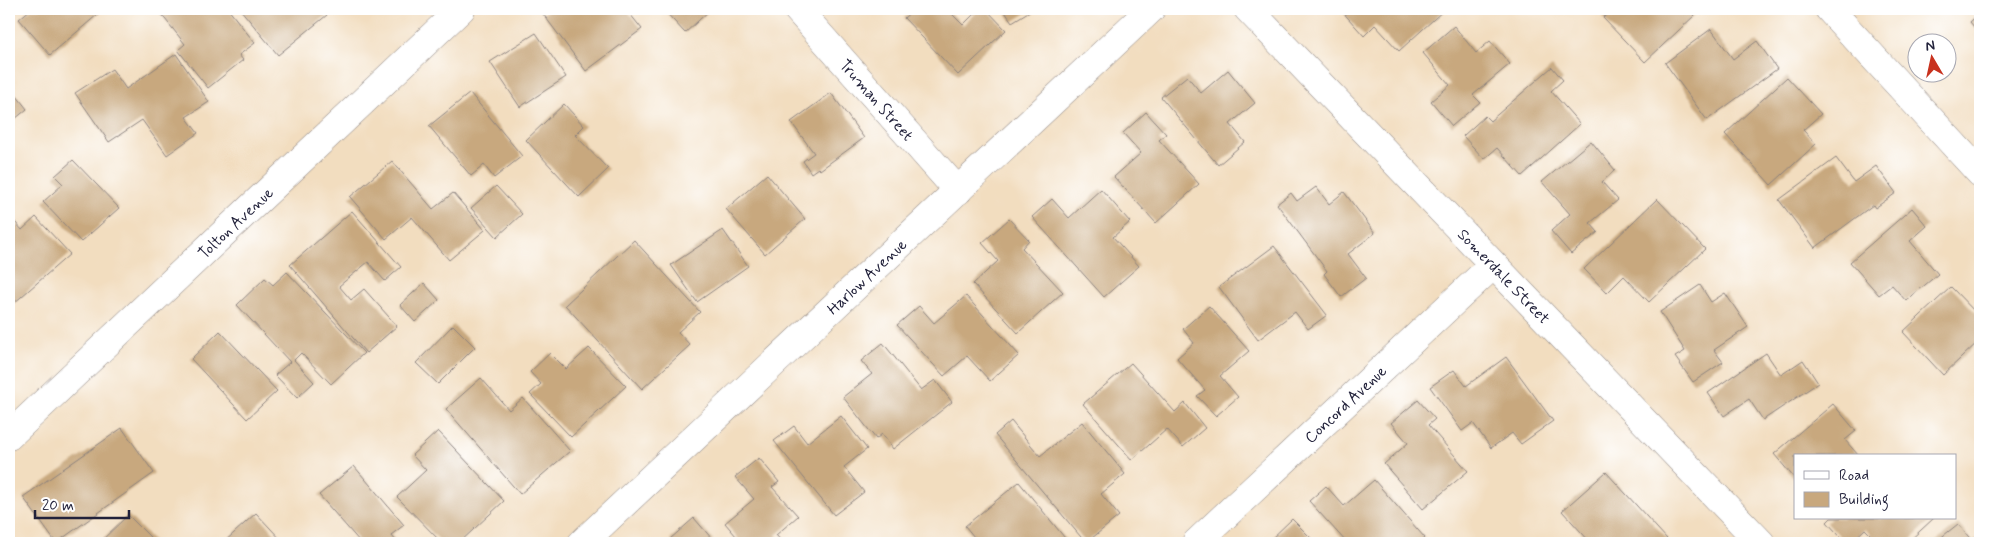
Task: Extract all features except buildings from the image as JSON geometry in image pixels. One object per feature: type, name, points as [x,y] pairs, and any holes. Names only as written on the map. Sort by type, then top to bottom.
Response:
[{"type":"street","name":"Tolton Avenue","points":[[9,436],[460,9]]},
{"type":"street","name":"Truman Street","points":[[798,9],[958,191]]},
{"type":"street","name":"Harlow Avenue","points":[[582,543],[1151,9]]},
{"type":"street","name":"Somerdale Street","points":[[1248,9],[1761,543]]},
{"type":"street","points":[[1829,9],[1980,173]]},
{"type":"street","name":"Concord Avenue","points":[[1196,543],[1493,265]]}]
